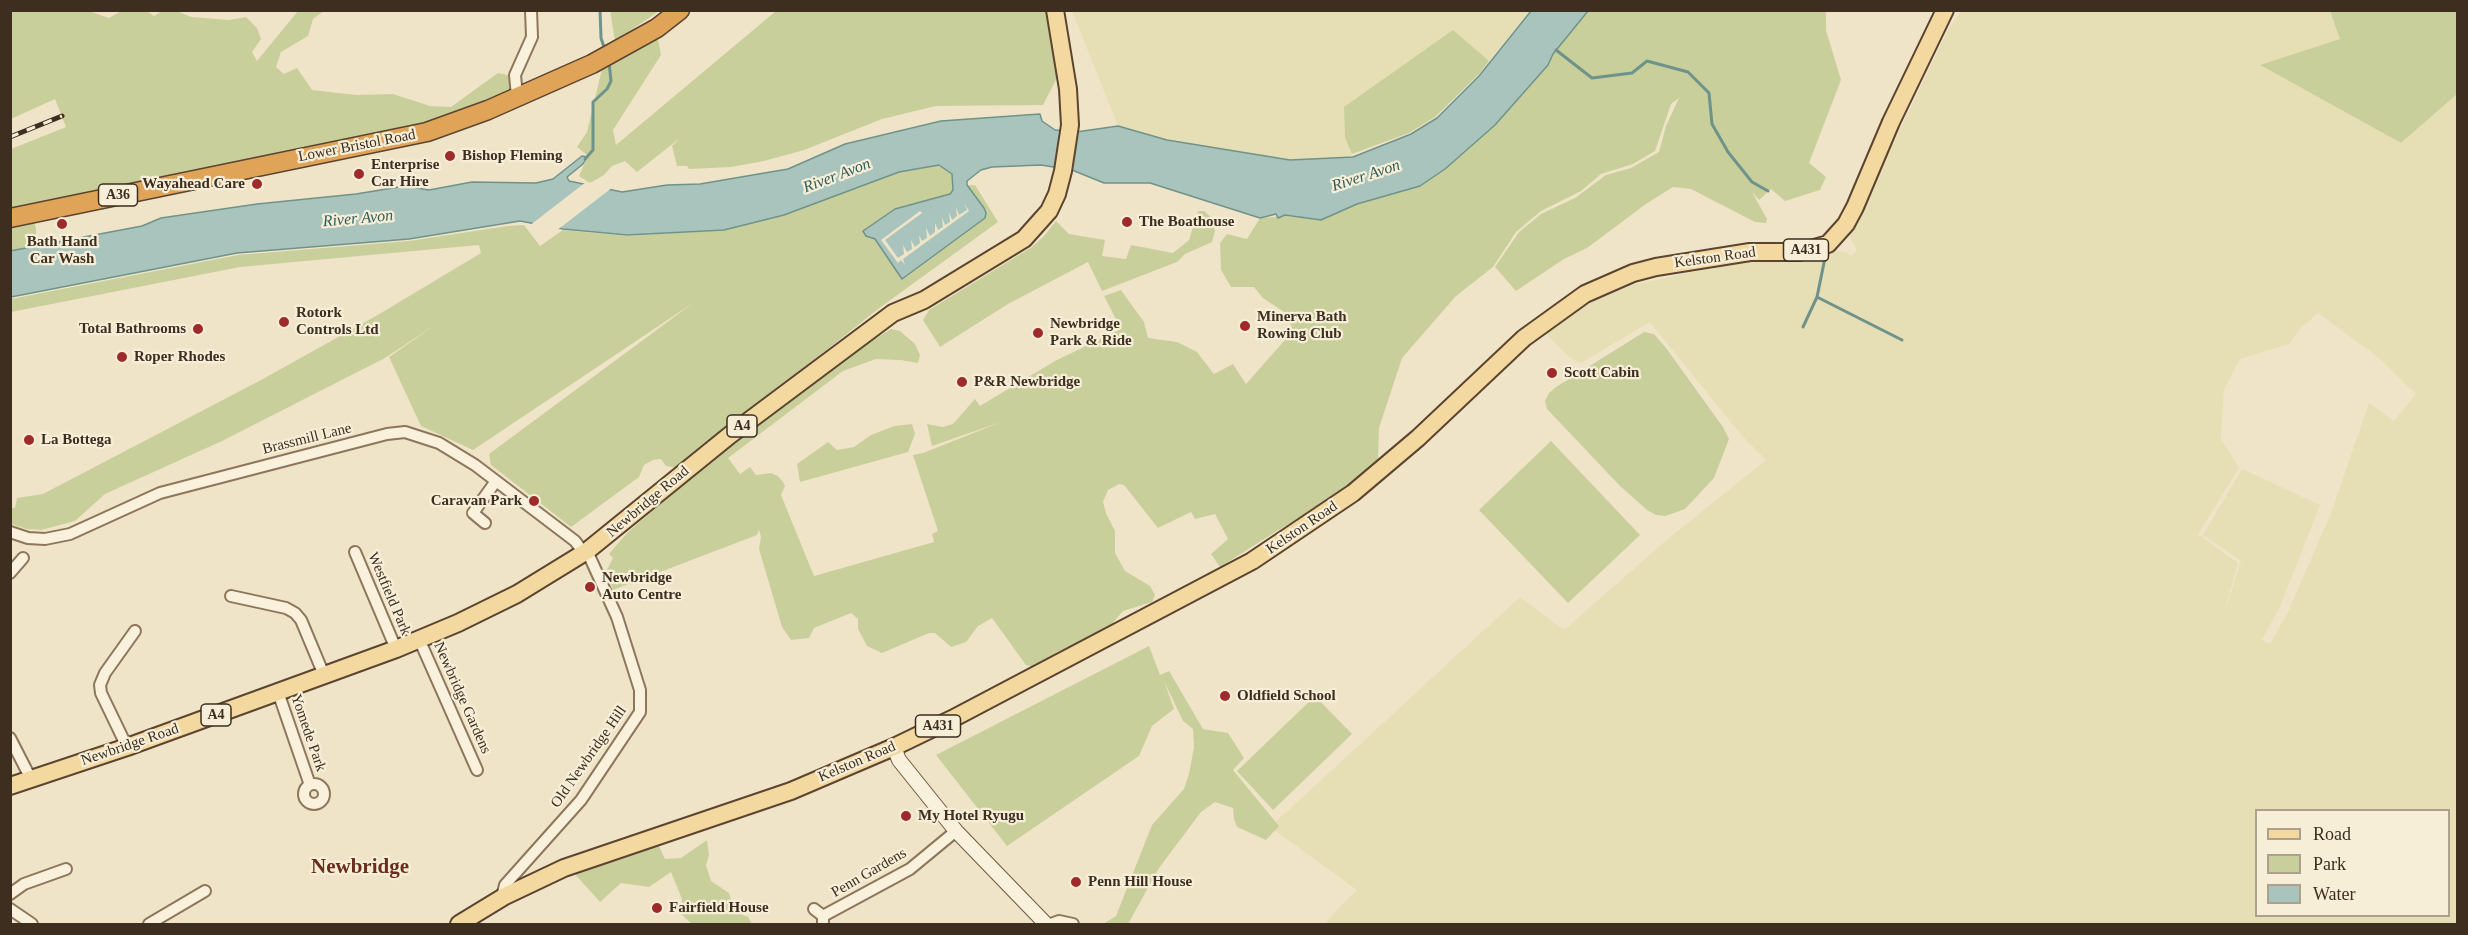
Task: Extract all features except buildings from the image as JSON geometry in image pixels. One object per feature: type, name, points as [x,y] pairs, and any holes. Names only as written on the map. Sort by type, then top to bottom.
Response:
[{"type":"highway","name":"Lower Bristol Road","points":[[10,218],[427,132],[488,110],[615,52],[657,28],[680,10]]},
{"type":"main road","name":"Newbridge Road","points":[[10,786],[128,747],[396,649],[517,594],[585,552],[712,449],[893,313],[924,300],[1024,239],[1048,211],[1057,194],[1070,125],[1070,106],[1055,10]]},
{"type":"main road","name":"Kelston Road","points":[[505,896],[564,868],[780,795],[894,747],[952,719],[1226,575],[1284,541],[1370,480],[1441,417],[1524,338],[1585,294],[1633,273],[1656,267],[1750,252],[1800,252],[1827,244],[1846,224],[1855,207],[1891,122],[1945,10]]},
{"type":"main road","name":"A431","points":[[459,924],[505,896]]},
{"type":"street","points":[[517,96],[515,75],[532,37],[531,10]]},
{"type":"street","name":"Brassmill Lane","points":[[10,532],[28,538],[45,539],[69,534],[160,493],[394,433],[414,434],[432,440],[468,460],[575,541],[585,552]]},
{"type":"street","points":[[485,523],[469,516],[496,481]]},
{"type":"street","name":"Westfield Park","points":[[355,552],[396,649]]},
{"type":"street","name":"Old Newbridge Hill","points":[[505,896],[503,893],[505,885],[581,800],[640,712],[640,690],[617,617],[585,552]]},
{"type":"street","points":[[10,573],[24,558]]},
{"type":"street","points":[[231,596],[286,608],[295,613],[301,620],[324,675]]},
{"type":"street","points":[[128,747],[101,693],[100,685],[105,673],[135,631]]},
{"type":"street","name":"Newbridge Gardens","points":[[419,639],[477,770]]},
{"type":"street","name":"Yomede Park","points":[[278,692],[310,785]]},
{"type":"street","points":[[10,738],[31,779]]},
{"type":"street","points":[[894,747],[899,760],[956,831],[1046,924]]},
{"type":"street","name":"Penn Gardens","points":[[814,909],[823,920],[910,869],[956,831]]},
{"type":"street","points":[[10,894],[24,884],[66,869]]},
{"type":"street","points":[[149,924],[205,891]]},
{"type":"street","points":[[10,909],[32,924]]},
{"type":"street","points":[[1051,924],[1059,921],[1073,924]]},
{"type":"shaded area","points":[[1072,11],[1530,11],[1489,61],[1452,31],[1345,138],[1353,157],[1290,160],[1167,140],[1118,126]]},
{"type":"shaded area","points":[[1961,11],[2330,11],[2340,39],[2261,66],[2401,143],[2457,94],[2457,924],[1324,924],[1357,890],[1270,827],[1520,597],[1564,630],[1663,543],[1766,460],[1742,436],[1650,322],[1581,363],[1570,358],[1544,332],[1596,300],[1636,284],[1755,259],[1833,250],[1852,256],[1857,250],[1847,232],[1870,198],[1882,167],[1947,32]],"holes":[[[2318,313],[2379,358],[2416,394],[2394,421],[2369,403],[2330,516],[2287,614],[2270,644],[2262,640],[2281,604],[2320,505],[2242,469],[2203,535],[2241,561],[2223,617],[2238,563],[2198,534],[2239,468],[2221,439],[2224,389],[2240,359],[2289,344],[2299,330]]]},
{"type":"green space","points":[[123,10],[147,11],[154,16],[162,11],[177,11],[191,17],[229,20],[246,17],[257,28],[261,39],[252,52],[257,61],[298,11],[324,11],[313,19],[308,36],[281,52],[276,67],[284,74],[297,68],[312,90],[356,95],[393,94],[430,106],[451,107],[498,73],[512,76],[512,88],[486,102],[422,125],[11,213],[11,149],[66,127],[55,99],[11,119],[10,11],[89,11],[109,18]]},
{"type":"green space","points":[[610,10],[659,11],[615,41]]},
{"type":"green space","points":[[776,11],[1046,11],[1057,78],[1043,105],[936,106],[882,119],[804,150],[731,167],[689,169],[687,166],[677,166],[672,146],[680,138],[637,172],[625,161],[612,166],[604,175],[590,183],[579,176],[588,156],[577,147],[587,132],[602,69],[658,39],[661,55],[613,130],[616,145]]},
{"type":"green space","points":[[1588,11],[1826,11],[1826,30],[1841,80],[1809,163],[1826,177],[1820,190],[1785,201],[1771,189],[1759,200],[1752,192],[1767,219],[1766,223],[1755,222],[1691,189],[1673,187],[1587,248],[1564,259],[1516,291],[1495,267],[1519,232],[1541,214],[1575,198],[1606,175],[1631,168],[1659,152],[1666,126],[1679,98],[1671,104],[1655,151],[1633,164],[1601,174],[1581,191],[1541,211],[1516,232],[1493,267],[1456,296],[1402,358],[1379,428],[1378,459],[1334,498],[1220,567],[1211,554],[1228,539],[1215,514],[1195,519],[1191,512],[1158,528],[1124,485],[1119,484],[1108,490],[1103,502],[1115,531],[1115,553],[1125,571],[1150,586],[1155,595],[1152,602],[1123,611],[1110,626],[1098,635],[1059,651],[1034,667],[1026,665],[992,618],[978,626],[966,642],[951,647],[935,633],[929,633],[882,653],[867,646],[858,629],[858,619],[851,613],[814,628],[809,638],[791,640],[782,627],[759,549],[761,537],[759,530],[757,535],[613,590],[607,570],[613,558],[609,554],[628,532],[722,452],[844,358],[891,329],[900,331],[915,344],[920,355],[918,363],[876,359],[843,371],[728,458],[740,474],[750,467],[756,475],[771,473],[783,482],[785,486],[781,495],[814,576],[934,542],[932,534],[938,531],[913,455],[1001,422],[932,446],[927,424],[943,427],[953,424],[975,399],[980,406],[1055,361],[1121,329],[1104,296],[1121,290],[1144,322],[1148,338],[1177,342],[1197,352],[1214,374],[1233,364],[1246,384],[1293,331],[1287,314],[1263,298],[1254,287],[1231,287],[1221,270],[1220,243],[1227,234],[1247,239],[1260,218],[1286,216],[1321,220],[1357,204],[1420,186],[1445,169],[1495,125],[1547,65],[1553,54]]},
{"type":"green space","points":[[2330,11],[2457,11],[2457,94],[2401,143],[2260,65],[2340,39]]},
{"type":"green space","points":[[1453,30],[1489,61],[1479,74],[1435,117],[1409,133],[1352,154],[1345,138],[1344,107]]},
{"type":"green space","points":[[939,165],[952,174],[952,186],[975,185],[998,222],[878,309],[678,468],[666,466],[661,459],[653,460],[644,465],[639,477],[571,527],[491,465],[489,454],[693,303],[473,450],[421,426],[389,357],[438,323],[385,358],[222,441],[105,494],[75,521],[41,530],[11,524],[11,508],[15,508],[17,498],[43,494],[261,380],[376,316],[481,253],[479,245],[240,267],[11,312],[11,299],[238,255],[409,241],[507,226],[524,225],[540,246],[563,230],[626,236],[724,230],[784,215],[899,172]]},
{"type":"green space","points":[[1198,211],[1204,211],[1211,217],[1215,231],[1212,242],[1185,254],[1177,262],[1102,291],[1088,262],[1008,304],[940,347],[923,320],[929,310],[1032,247],[1056,221],[1069,234],[1105,240],[1102,256],[1126,259],[1131,245],[1173,253],[1189,240]]},
{"type":"green space","points":[[34,222],[36,252],[11,257],[10,225]]},
{"type":"green space","points":[[1644,332],[1654,334],[1666,348],[1723,427],[1729,439],[1714,478],[1685,509],[1665,516],[1656,515],[1647,510],[1620,486],[1547,409],[1545,401],[1556,387]]},
{"type":"green space","points":[[912,424],[915,434],[908,452],[800,482],[797,464],[828,442],[837,450],[854,447],[871,435],[894,426]]},
{"type":"green space","points":[[1551,441],[1640,535],[1568,603],[1479,510]]},
{"type":"green space","points":[[1149,646],[1160,675],[1169,671],[1203,729],[1228,733],[1244,758],[1233,770],[1279,826],[1266,840],[1237,827],[1233,808],[1215,802],[1201,812],[1159,868],[1128,924],[1103,924],[1116,916],[1152,825],[1184,789],[1189,774],[1194,747],[1193,729],[1183,721],[1164,681],[1174,709],[1152,726],[1139,756],[1007,846],[936,755]]},
{"type":"green space","points":[[1315,696],[1352,734],[1273,810],[1237,771]]},
{"type":"green space","points":[[656,840],[665,859],[681,858],[707,840],[709,855],[706,865],[711,881],[729,893],[735,912],[748,917],[752,924],[692,924],[681,914],[682,899],[671,872],[649,887],[621,883],[600,902],[573,872]]},
{"type":"water","name":"River Avon","points":[[1531,11],[1588,11],[1553,54],[1548,65],[1495,125],[1445,169],[1420,186],[1357,204],[1321,220],[1285,215],[1278,218],[1276,214],[1260,218],[1150,183],[1104,183],[1072,170],[1041,165],[992,167],[981,170],[967,181],[967,185],[984,208],[985,218],[902,279],[875,239],[866,236],[863,231],[895,209],[950,194],[953,190],[952,174],[939,165],[899,172],[784,215],[724,230],[627,235],[563,229],[520,221],[409,239],[237,253],[11,297],[10,251],[142,226],[161,218],[257,204],[356,194],[405,186],[429,190],[472,182],[536,183],[553,179],[582,156],[587,157],[583,164],[567,177],[569,181],[622,192],[667,185],[700,184],[788,169],[845,144],[941,121],[1040,114],[1042,121],[1055,130],[1076,132],[1118,126],[1167,140],[1290,160],[1353,157],[1411,134],[1437,118],[1479,76]]},
{"type":"pier","points":[[586,182],[613,187],[556,231],[529,226]]},
{"type":"pier","points":[[964,203],[969,211],[903,259],[905,265],[901,260],[898,263],[881,240],[920,211],[922,213],[885,240],[898,258],[904,254],[903,245],[907,252],[912,249],[911,240],[915,247],[920,243],[919,235],[922,241],[927,238],[926,228],[930,236],[935,232],[935,223],[938,230],[943,227],[942,217],[945,225],[950,222],[949,212],[952,220],[957,216],[956,207],[959,215],[967,210]]},
{"type":"waterway","points":[[600,10],[601,38],[605,50]]},
{"type":"waterway","points":[[1556,50],[1592,78],[1632,73],[1647,61],[1688,72],[1709,93],[1712,124],[1728,152],[1752,182],[1768,191]]},
{"type":"waterway","points":[[585,159],[593,150],[593,102],[607,89],[611,81],[609,62]]},
{"type":"waterway","points":[[1825,258],[1817,297],[1902,340]]},
{"type":"waterway","points":[[1803,327],[1817,297]]},
{"type":"railway","points":[[10,137],[62,116]]},
{"type":"place","name":"Bishop Fleming","points":[[450,156]]},
{"type":"place","name":"Enterprise Car Hire","points":[[359,174]]},
{"type":"place","name":"Wayahead Care","points":[[257,184]]},
{"type":"place","name":"The Boathouse","points":[[1127,222]]},
{"type":"place","name":"Bath Hand Car Wash","points":[[62,224]]},
{"type":"place","name":"Rotork Controls Ltd","points":[[284,322]]},
{"type":"place","name":"Minerva Bath Rowing Club","points":[[1245,326]]},
{"type":"place","name":"Total Bathrooms","points":[[198,329]]},
{"type":"place","name":"Newbridge Park & Ride","points":[[1038,333]]},
{"type":"place","name":"Roper Rhodes","points":[[122,357]]},
{"type":"place","name":"Scott Cabin","points":[[1552,373]]},
{"type":"place","name":"P&R Newbridge","points":[[962,382]]},
{"type":"place","name":"La Bottega","points":[[29,440]]},
{"type":"place","name":"Caravan Park","points":[[534,501]]},
{"type":"place","name":"Newbridge Auto Centre","points":[[590,587]]},
{"type":"place","name":"Oldfield School","points":[[1225,696]]},
{"type":"place","name":"My Hotel Ryugu","points":[[906,816]]},
{"type":"place","name":"Penn Hill House","points":[[1076,882]]},
{"type":"place","name":"Fairfield House","points":[[657,908]]},
{"type":"district","name":"Newbridge","points":[[360,868]]}]
